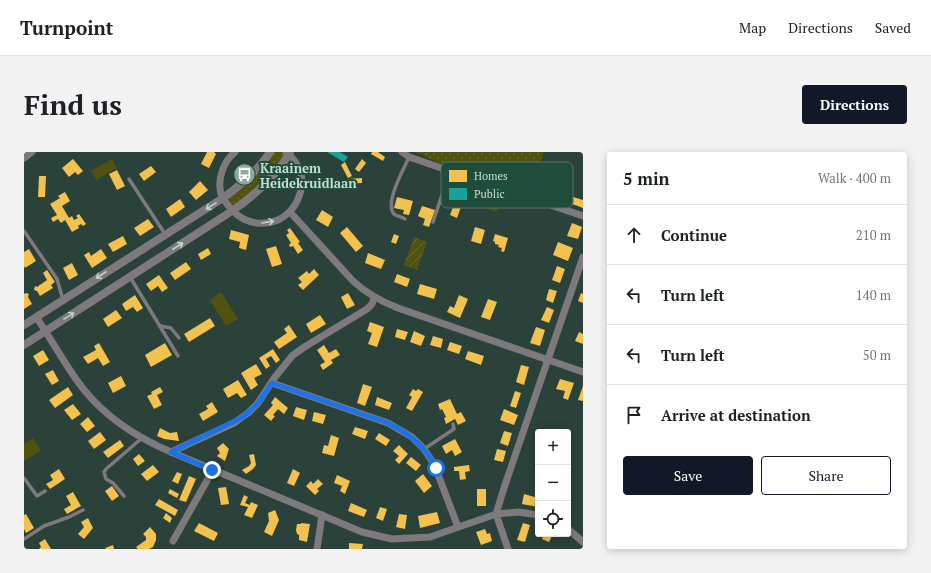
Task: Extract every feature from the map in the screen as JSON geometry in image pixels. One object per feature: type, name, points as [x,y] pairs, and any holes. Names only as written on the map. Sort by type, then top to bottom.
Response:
[{"type":"street","points":[[24,158],[32,152]]},
{"type":"street","points":[[24,345],[232,211],[260,190],[289,153],[298,165],[302,178],[302,188],[298,201],[290,212],[284,217],[271,223],[259,224],[249,222],[232,211],[223,198],[220,182],[225,165],[234,152]]},
{"type":"street","points":[[24,325],[223,198],[244,183],[255,172],[270,152]]},
{"type":"street","points":[[402,152],[409,157],[441,168]]},
{"type":"street","points":[[559,208],[583,216]]},
{"type":"street","points":[[290,212],[353,281],[374,298],[398,308],[583,372]]},
{"type":"street","points":[[508,549],[496,514],[583,257]]},
{"type":"street","points":[[171,452],[243,417],[258,403],[286,362],[293,355],[367,309],[372,304],[374,298]]},
{"type":"street","points":[[36,317],[84,390],[106,414],[124,427],[142,438],[171,452],[362,532],[392,539],[430,537],[496,514],[519,512],[535,515]]},
{"type":"street","points":[[272,383],[388,423],[404,431],[424,449],[436,468],[458,527]]},
{"type":"street","points":[[173,541],[212,470]]},
{"type":"street","points":[[317,549],[322,515]]},
{"type":"street","points":[[571,532],[583,542]]},
{"type":"lane","points":[[405,219],[394,214],[390,208],[391,200],[409,157]]},
{"type":"lane","points":[[129,179],[165,234]]},
{"type":"lane","points":[[433,222],[441,198]]},
{"type":"lane","points":[[24,231],[57,279],[64,300]]},
{"type":"lane","points":[[130,277],[178,356]]},
{"type":"lane","points":[[160,326],[170,328],[179,338]]},
{"type":"lane","points":[[424,449],[454,429],[453,424]]},
{"type":"lane","points":[[124,496],[113,483],[106,478],[104,472],[142,438]]},
{"type":"lane","points":[[24,478],[37,496],[46,491]]},
{"type":"lane","points":[[24,539],[44,526],[69,518],[83,510]]},
{"type":"shaded area","points":[[273,152],[282,152],[284,155],[277,168],[237,206],[232,206],[229,202],[230,197]]},
{"type":"shaded area","points":[[416,152],[544,152],[540,162],[439,163]]},
{"type":"shaded area","points":[[112,159],[117,168],[96,180],[91,171]]},
{"type":"shaded area","points":[[487,208],[498,208],[497,212]]},
{"type":"shaded area","points":[[414,237],[427,242],[417,270],[404,265]]},
{"type":"shaded area","points":[[221,292],[238,319],[226,326],[210,300]]},
{"type":"shaded area","points":[[33,438],[41,451],[24,461],[24,444]]},
{"type":"building: Homes","points":[[207,152],[214,152],[216,154],[209,168],[201,164]]},
{"type":"building: Homes","points":[[372,152],[378,152],[385,157],[383,161],[371,154]]},
{"type":"building: Homes","points":[[73,159],[83,171],[78,175],[75,172],[69,177],[62,168]]},
{"type":"building: Homes","points":[[362,159],[366,163],[359,172],[355,169]]},
{"type":"building: Homes","points":[[345,162],[352,176],[348,178],[341,165]]},
{"type":"building: Homes","points":[[151,166],[156,172],[144,181],[139,174]]},
{"type":"building: Homes","points":[[117,170],[125,186],[117,190],[109,174]]},
{"type":"building: Homes","points":[[39,176],[46,176],[45,197],[38,197]]},
{"type":"building: Homes","points":[[362,178],[362,183],[350,184],[349,179]]},
{"type":"building: Homes","points":[[200,181],[208,190],[196,200],[189,192]]},
{"type":"building: Homes","points":[[65,192],[70,201],[62,206],[69,218],[72,216],[74,220],[78,218],[76,216],[79,214],[86,224],[83,226],[81,224],[78,226],[79,228],[72,232],[65,220],[61,223],[58,219],[53,222],[51,218],[57,215],[50,204],[60,198],[58,196]]},
{"type":"building: Homes","points":[[397,197],[413,201],[409,215],[403,214],[404,210],[394,208]]},
{"type":"building: Homes","points":[[573,197],[583,200],[583,208],[573,204]]},
{"type":"building: Homes","points":[[180,199],[185,207],[171,217],[166,209]]},
{"type":"building: Homes","points":[[422,206],[435,210],[429,227],[423,225],[425,219],[418,216]]},
{"type":"building: Homes","points":[[453,208],[461,208],[457,218],[450,215]]},
{"type":"building: Homes","points":[[322,210],[333,217],[328,227],[316,220]]},
{"type":"building: Homes","points":[[148,219],[154,227],[140,236],[134,228]]},
{"type":"building: Homes","points":[[572,223],[582,227],[578,239],[567,236]]},
{"type":"building: Homes","points":[[347,227],[363,246],[356,252],[340,233]]},
{"type":"building: Homes","points":[[475,227],[485,230],[481,244],[471,241]]},
{"type":"building: Homes","points":[[290,228],[300,242],[298,243],[303,250],[298,254],[293,246],[290,247],[289,245],[291,243],[286,235],[289,233],[287,230]]},
{"type":"building: Homes","points":[[231,230],[249,235],[246,250],[239,248],[240,242],[229,239]]},
{"type":"building: Homes","points":[[394,234],[399,236],[396,244],[391,242]]},
{"type":"building: Homes","points":[[495,234],[508,238],[504,252],[501,251],[502,248],[498,247],[499,245],[495,244],[493,241]]},
{"type":"building: Homes","points":[[123,236],[127,244],[113,252],[108,244]]},
{"type":"building: Homes","points":[[558,242],[573,248],[568,261],[553,255]]},
{"type":"building: Homes","points":[[276,246],[282,264],[272,267],[266,249]]},
{"type":"building: Homes","points":[[208,248],[211,254],[201,260],[198,254]]},
{"type":"building: Homes","points":[[29,249],[36,261],[25,268],[24,252]]},
{"type":"building: Homes","points":[[101,249],[107,258],[92,268],[84,255],[89,252],[91,256]]},
{"type":"building: Homes","points":[[368,253],[385,260],[381,269],[365,263]]},
{"type":"building: Homes","points":[[186,262],[191,269],[175,280],[170,273]]},
{"type":"building: Homes","points":[[72,263],[78,275],[69,280],[63,268]]},
{"type":"building: Homes","points":[[557,266],[565,269],[560,283],[552,280]]},
{"type":"building: Homes","points":[[314,269],[319,275],[303,290],[298,285],[302,282],[298,278],[307,271],[309,274]]},
{"type":"building: Homes","points":[[47,270],[55,282],[51,285],[53,288],[40,296],[37,291],[34,290],[35,286],[37,287],[47,280],[43,273]]},
{"type":"building: Homes","points":[[397,274],[410,279],[407,287],[394,282]]},
{"type":"building: Homes","points":[[159,275],[168,288],[162,292],[158,286],[151,291],[146,284]]},
{"type":"building: Homes","points":[[420,284],[437,289],[434,299],[417,294]]},
{"type":"building: Homes","points":[[549,289],[557,291],[553,303],[546,300]]},
{"type":"building: Homes","points":[[348,293],[355,305],[347,309],[341,297]]},
{"type":"building: Homes","points":[[581,293],[583,294],[583,303],[578,301]]},
{"type":"building: Homes","points":[[24,294],[29,294],[28,297],[32,304],[24,309]]},
{"type":"building: Homes","points":[[135,295],[143,308],[137,312],[133,307],[126,311],[122,304]]},
{"type":"building: Homes","points":[[459,295],[468,299],[460,318],[447,312],[450,306],[454,308]]},
{"type":"building: Homes","points":[[488,299],[497,302],[490,320],[481,317]]},
{"type":"building: Homes","points":[[547,307],[554,310],[549,323],[541,320]]},
{"type":"building: Homes","points":[[116,310],[122,318],[108,327],[103,319]]},
{"type":"building: Homes","points":[[320,315],[326,324],[311,333],[306,324]]},
{"type":"building: Homes","points":[[210,318],[215,326],[189,342],[184,334]]},
{"type":"building: Homes","points":[[370,322],[384,327],[377,347],[368,344],[372,333],[367,331]]},
{"type":"building: Homes","points":[[289,325],[297,337],[279,349],[274,342],[287,333],[284,329]]},
{"type":"building: Homes","points":[[536,327],[545,330],[540,346],[530,343]]},
{"type":"building: Homes","points":[[397,329],[408,332],[405,340],[395,337]]},
{"type":"building: Homes","points":[[414,331],[425,336],[421,346],[410,342]]},
{"type":"building: Homes","points":[[579,332],[583,334],[583,344],[575,341]]},
{"type":"building: Homes","points":[[433,336],[443,339],[441,348],[430,345]]},
{"type":"building: Homes","points":[[450,342],[462,346],[459,354],[447,350]]},
{"type":"building: Homes","points":[[99,343],[110,362],[103,366],[98,358],[88,364],[83,357],[96,350],[94,346]]},
{"type":"building: Homes","points":[[165,343],[172,355],[151,367],[145,355]]},
{"type":"building: Homes","points":[[324,345],[329,353],[336,349],[340,355],[331,360],[333,363],[323,370],[320,365],[325,362],[317,350]]},
{"type":"building: Homes","points":[[273,349],[280,360],[276,363],[271,356],[266,359],[270,366],[266,369],[259,358]]},
{"type":"building: Homes","points":[[43,350],[49,360],[39,366],[33,356]]},
{"type":"building: Homes","points":[[468,351],[484,356],[481,365],[465,359]]},
{"type":"building: Homes","points":[[256,364],[262,374],[254,378],[258,385],[251,390],[241,373]]},
{"type":"building: Homes","points":[[521,365],[529,367],[524,385],[516,382]]},
{"type":"building: Homes","points":[[53,370],[59,381],[52,385],[45,374]]},
{"type":"building: Homes","points":[[121,376],[126,386],[113,393],[108,383]]},
{"type":"building: Homes","points":[[560,379],[574,383],[568,400],[563,398],[565,391],[556,389]]},
{"type":"building: Homes","points":[[238,380],[247,395],[241,398],[237,393],[228,398],[223,389]]},
{"type":"building: Homes","points":[[363,384],[372,387],[365,406],[357,403]]},
{"type":"building: Homes","points":[[583,386],[583,401],[578,400]]},
{"type":"building: Homes","points":[[68,387],[73,395],[55,408],[49,400]]},
{"type":"building: Homes","points":[[160,387],[163,392],[157,395],[162,405],[154,409],[147,396],[152,394],[151,392]]},
{"type":"building: Homes","points":[[413,389],[416,391],[418,389],[423,392],[412,411],[406,408],[412,397],[409,395]]},
{"type":"building: Homes","points":[[515,391],[521,393],[516,408],[510,406]]},
{"type":"building: Homes","points":[[275,397],[288,408],[284,414],[278,409],[273,415],[275,416],[271,421],[264,415],[273,405],[271,403]]},
{"type":"building: Homes","points":[[377,397],[392,403],[389,410],[375,405]]},
{"type":"building: Homes","points":[[450,399],[457,414],[461,412],[466,421],[458,425],[455,419],[446,424],[444,418],[446,417],[442,409],[440,410],[438,404]]},
{"type":"building: Homes","points":[[212,402],[218,412],[203,421],[199,414],[208,409],[206,406]]},
{"type":"building: Homes","points":[[73,404],[81,414],[72,420],[64,410]]},
{"type":"building: Homes","points":[[296,407],[307,410],[304,420],[293,416]]},
{"type":"building: Homes","points":[[504,409],[518,415],[514,425],[500,420]]},
{"type":"building: Homes","points":[[314,412],[326,415],[323,424],[312,421]]},
{"type":"building: Homes","points":[[88,417],[95,426],[87,432],[80,424]]},
{"type":"building: Homes","points":[[355,427],[368,431],[365,439],[352,434]]},
{"type":"building: Homes","points":[[160,428],[170,433],[177,432],[179,441],[164,439],[157,436]]},
{"type":"building: Homes","points":[[504,431],[512,433],[508,446],[500,443]]},
{"type":"building: Homes","points":[[100,432],[106,440],[94,449],[88,441]]},
{"type":"building: Homes","points":[[379,433],[390,440],[386,446],[375,439]]},
{"type":"building: Homes","points":[[331,435],[339,438],[334,456],[322,453],[324,445],[328,446]]},
{"type":"building: Homes","points":[[455,439],[462,452],[455,456],[452,450],[446,454],[442,446]]},
{"type":"building: Homes","points":[[120,440],[124,446],[108,458],[103,452]]},
{"type":"building: Homes","points":[[223,443],[229,449],[225,461],[217,456],[220,453],[217,448]]},
{"type":"building: Homes","points":[[399,445],[408,454],[399,464],[395,460],[399,456],[393,451]]},
{"type":"building: Homes","points":[[497,449],[506,451],[503,462],[494,460]]},
{"type":"building: Homes","points":[[139,454],[145,461],[138,466],[133,459]]},
{"type":"building: Homes","points":[[254,454],[256,465],[246,474],[242,470],[251,463],[249,455]]},
{"type":"building: Homes","points":[[411,457],[421,465],[416,471],[406,463]]},
{"type":"building: Homes","points":[[153,465],[159,472],[147,481],[141,474]]},
{"type":"building: Homes","points":[[469,465],[470,471],[465,472],[466,479],[460,480],[459,471],[454,471],[454,467]]},
{"type":"building: Homes","points":[[59,469],[65,479],[50,489],[46,484],[53,480],[50,475]]},
{"type":"building: Homes","points":[[293,469],[300,473],[294,486],[287,483]]},
{"type":"building: Homes","points":[[177,472],[182,474],[178,484],[172,481]]},
{"type":"building: Homes","points":[[423,474],[432,486],[424,493],[415,481]]},
{"type":"building: Homes","points":[[337,475],[350,481],[345,494],[340,491],[342,486],[334,483]]},
{"type":"building: Homes","points":[[189,476],[196,479],[186,502],[179,500]]},
{"type":"building: Homes","points":[[318,479],[323,484],[317,489],[319,491],[315,495],[306,486],[311,481],[313,484]]},
{"type":"building: Homes","points":[[112,486],[119,496],[112,501],[105,491]]},
{"type":"building: Homes","points":[[226,487],[229,504],[221,505],[218,488]]},
{"type":"building: Homes","points":[[170,489],[179,494],[177,498],[168,493]]},
{"type":"building: Homes","points":[[477,489],[486,489],[486,506],[477,506]]},
{"type":"building: Homes","points":[[73,492],[81,506],[67,514],[64,509],[71,505],[66,496]]},
{"type":"building: Homes","points":[[524,494],[535,497],[535,506],[522,504]]},
{"type":"building: Homes","points":[[244,495],[248,497],[245,503],[250,505],[251,502],[258,505],[252,518],[244,515],[248,507],[240,505]]},
{"type":"building: Homes","points":[[159,499],[178,510],[175,516],[155,505]]},
{"type":"building: Homes","points":[[351,503],[367,510],[364,517],[348,511]]},
{"type":"building: Homes","points":[[380,507],[387,509],[383,521],[376,518]]},
{"type":"building: Homes","points":[[275,510],[279,520],[272,536],[264,532],[269,521],[268,513]]},
{"type":"building: Homes","points":[[437,512],[440,523],[420,528],[418,516]]},
{"type":"building: Homes","points":[[166,513],[172,518],[170,523],[163,518]]},
{"type":"building: Homes","points":[[26,514],[34,528],[26,533],[24,529],[24,515]]},
{"type":"building: Homes","points":[[399,514],[407,515],[405,529],[396,527]]},
{"type":"building: Homes","points":[[88,518],[93,528],[84,539],[78,534],[84,527],[81,522]]},
{"type":"building: Homes","points":[[199,523],[218,533],[214,541],[194,531]]},
{"type":"building: Homes","points":[[523,523],[530,525],[525,542],[517,540]]},
{"type":"building: Homes","points":[[297,524],[310,524],[307,542],[299,540],[299,535],[297,534]]},
{"type":"building: Homes","points":[[150,527],[156,534],[156,540],[153,547],[149,549],[138,549],[136,547],[146,540],[146,537],[143,534]]},
{"type":"building: Homes","points":[[485,529],[487,534],[490,533],[492,541],[481,545],[476,532]]},
{"type":"building: Homes","points":[[543,537],[552,537],[549,542],[542,539]]},
{"type":"building: Homes","points":[[45,539],[51,549],[39,549],[41,547],[39,543]]},
{"type":"building: Homes","points":[[349,543],[363,544],[362,549],[349,549]]},
{"type":"building: Homes","points":[[113,545],[114,549],[105,548]]},
{"type":"building: Public","points":[[327,152],[340,152],[348,157],[344,162]]},
{"type":"place","name":"Kraainem Heidekruidlaan","points":[[244,175]]},
{"type":"route","points":[[212,470],[171,452],[234,423],[243,417],[258,403],[272,383],[388,423],[404,431],[424,449],[430,456],[436,468]]}]
